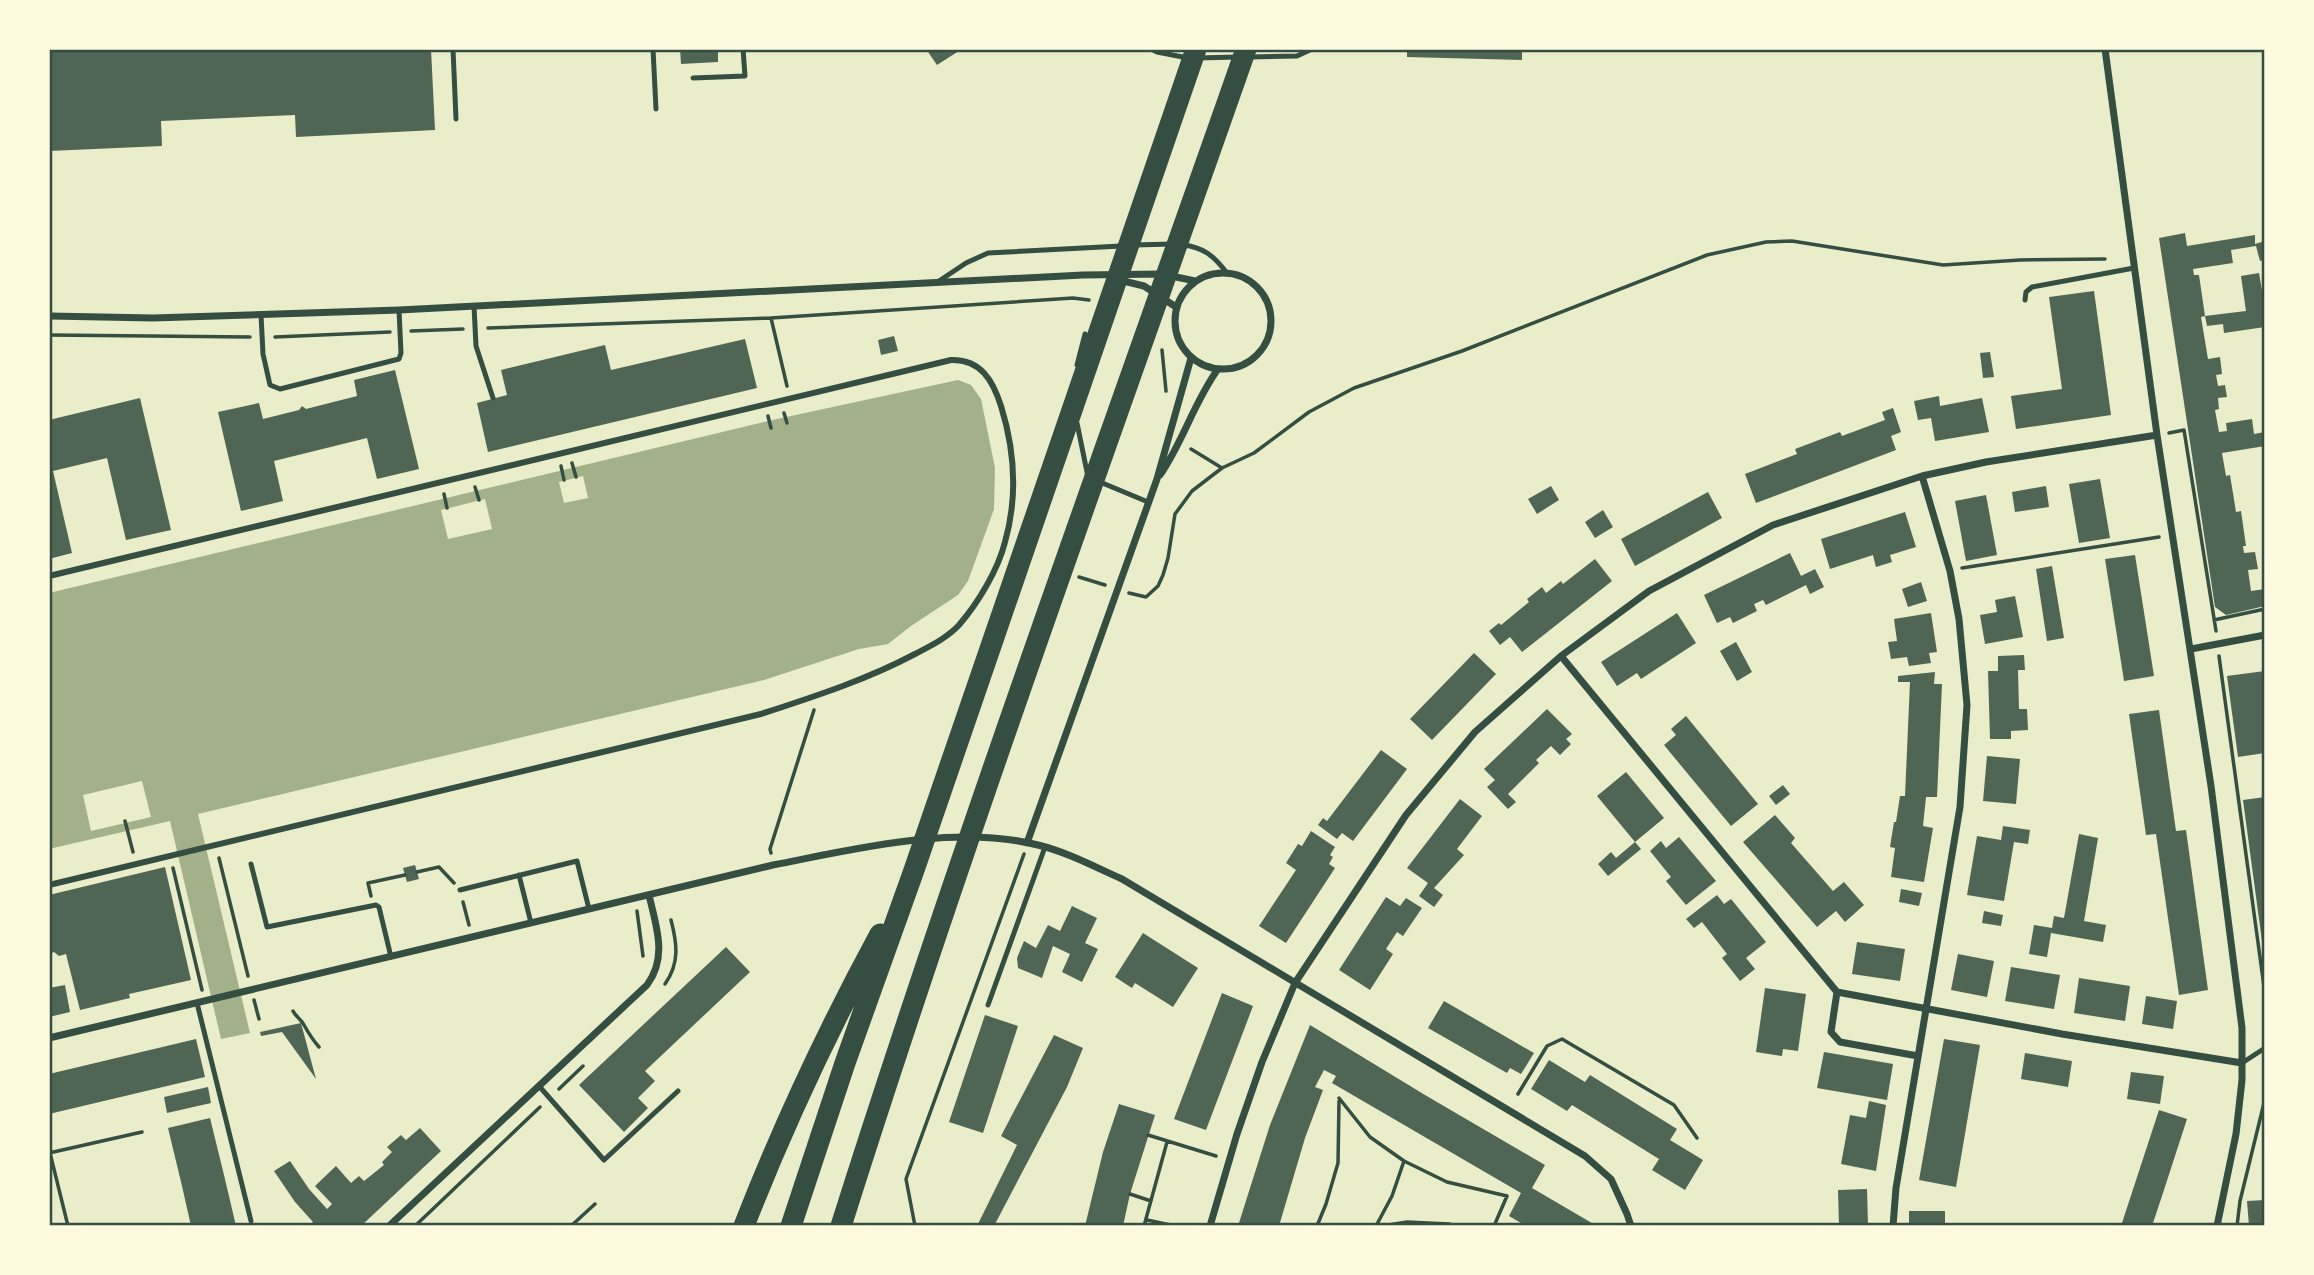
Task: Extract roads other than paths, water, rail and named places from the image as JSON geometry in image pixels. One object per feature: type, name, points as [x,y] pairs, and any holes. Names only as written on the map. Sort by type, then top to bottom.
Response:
[{"type":"highway","points":[[791,1226],[1196,49]]},
{"type":"highway","points":[[841,1226],[955,880],[1246,49]]},
{"type":"highway","points":[[744,1226],[776,1143],[847,995],[913,873]]},
{"type":"street","points":[[2105,49],[2157,435],[2210,775],[2242,1028],[2236,1133],[2217,1226]]},
{"type":"street","points":[[1226,272],[1240,275],[1255,284],[1267,299],[1272,317],[1270,335],[1261,352],[1247,364],[1218,369],[1204,366],[1191,358],[1178,341],[1174,324],[1176,307],[1183,292],[1195,281],[1210,274],[1226,272]]},
{"type":"street","points":[[49,316],[261,316],[1083,275],[1162,274],[1195,281]]},
{"type":"street","points":[[1083,275],[1144,286],[1176,307]]},
{"type":"street","points":[[1027,843],[1157,479],[1191,358]]},
{"type":"street","points":[[49,576],[951,360],[970,362],[986,373],[996,389],[1009,434],[1014,464],[1012,512],[1005,544],[990,579],[958,626],[936,643],[892,666],[810,698],[748,717],[49,885]]},
{"type":"street","points":[[1157,479],[1171,460],[1206,387],[1218,369]]},
{"type":"street","points":[[1210,1226],[1228,1160],[1262,1062],[1295,983],[1414,805],[1475,732],[1561,656],[1649,590],[1773,525],[1922,477],[1986,462],[2157,435]]},
{"type":"street","points":[[1893,1226],[1896,1188],[1960,807],[1967,705],[1959,619],[1950,571],[1922,477]]},
{"type":"street","points":[[2191,649],[2265,635]]},
{"type":"street","points":[[1561,656],[1837,992],[2062,1034],[2242,1063]]},
{"type":"street","points":[[49,1038],[773,864],[878,845],[950,838],[1027,843],[1078,859],[1122,879],[1585,1156],[1611,1179],[1631,1226]]},
{"type":"street","points":[[389,1226],[654,977],[660,960],[660,949],[649,895]]},
{"type":"street","points":[[1837,992],[1830,1032],[1840,1042],[1918,1056]]},
{"type":"lane","points":[[453,49],[456,119]]},
{"type":"lane","points":[[653,49],[656,109]]},
{"type":"lane","points":[[693,78],[745,76],[744,49]]},
{"type":"lane","points":[[1151,49],[1182,58],[1297,56],[1312,49]]},
{"type":"lane","points":[[939,281],[966,263],[988,253],[1169,244],[1193,246],[1206,251],[1226,272]]},
{"type":"lane","points":[[2025,300],[2026,292],[2032,287],[2134,268]]},
{"type":"lane","points":[[474,306],[476,345],[493,398]]},
{"type":"lane","points":[[261,316],[263,354],[270,385],[280,389],[399,359],[399,310]]},
{"type":"lane","points":[[1074,375],[1085,334]]},
{"type":"lane","points":[[1071,388],[1086,477],[1148,502]]},
{"type":"lane","points":[[988,1005],[1045,847]]},
{"type":"lane","points":[[460,890],[577,861],[589,909]]},
{"type":"lane","points":[[251,864],[267,927],[372,904],[379,907],[391,957]]},
{"type":"lane","points":[[519,875],[531,923]]},
{"type":"lane","points":[[201,1002],[219,1093],[251,1221]]},
{"type":"lane","points":[[2242,1063],[2265,1048]]},
{"type":"lane","points":[[539,1086],[604,1160],[678,1091]]},
{"type":"lane","points":[[211,1095],[219,1093]]}]
